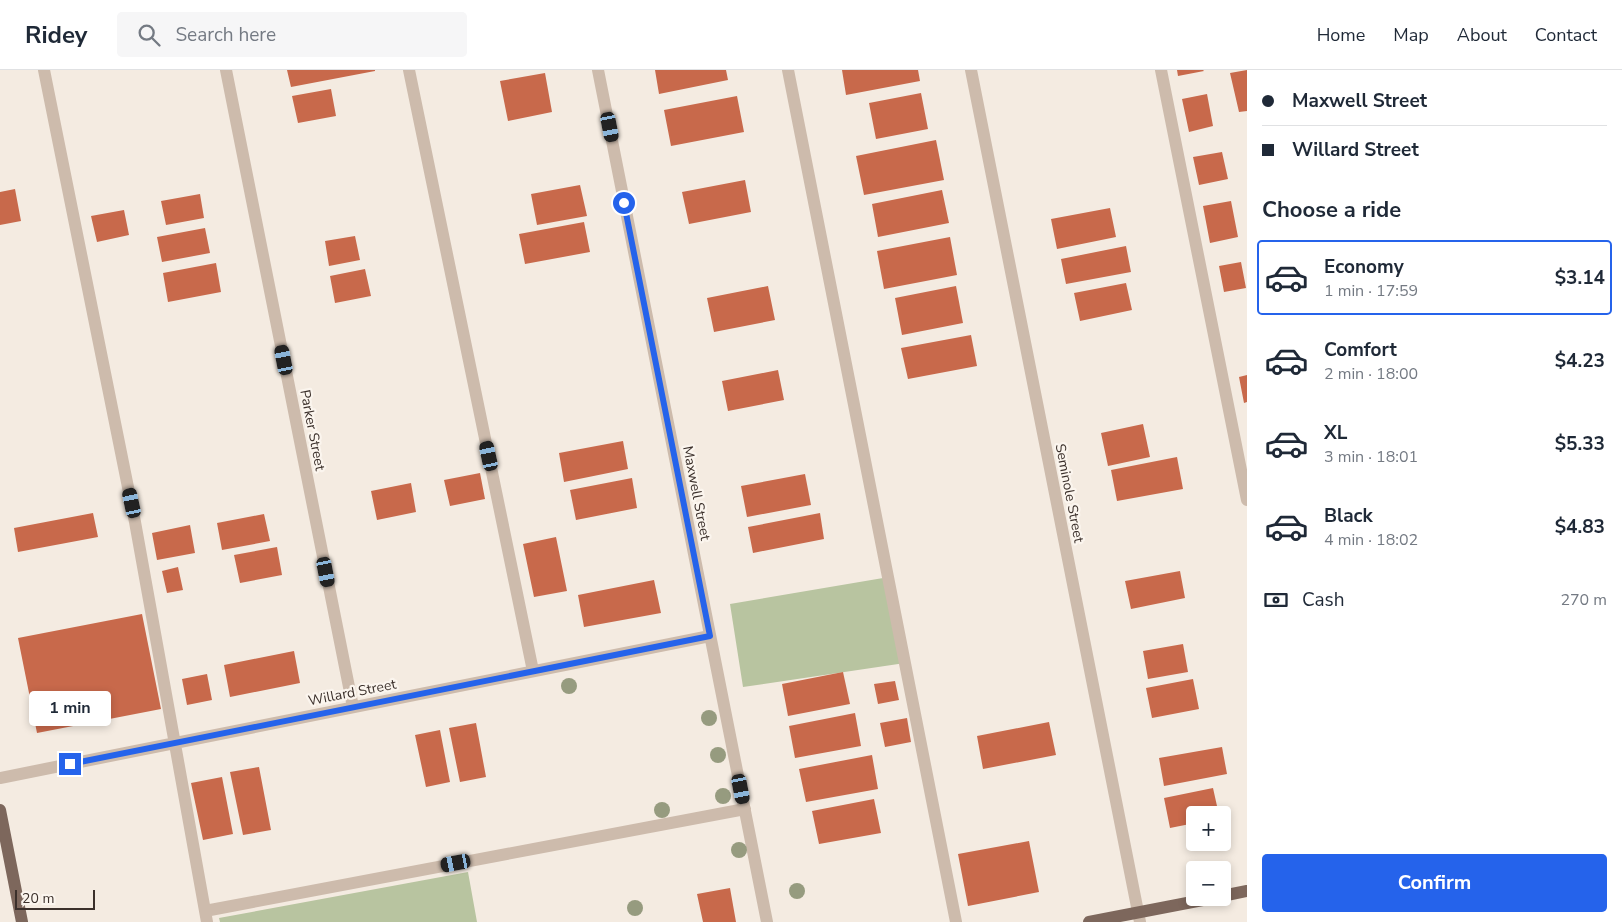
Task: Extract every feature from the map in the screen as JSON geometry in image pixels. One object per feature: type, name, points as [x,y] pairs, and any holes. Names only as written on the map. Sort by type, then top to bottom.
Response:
[{"type":"main road","points":[[0,810],[22,922]]},
{"type":"main road","points":[[1231,894],[1247,891]]},
{"type":"main road","points":[[1090,922],[1139,917],[1186,905]]},
{"type":"street","points":[[44,70],[135,522],[206,916],[745,809]]},
{"type":"street","name":"Parker Street","points":[[226,70],[353,707]]},
{"type":"street","points":[[409,70],[533,671]]},
{"type":"street","name":"Maxwell Street","points":[[598,70],[767,922]]},
{"type":"street","points":[[788,70],[956,922]]},
{"type":"street","name":"Seminole Street","points":[[971,70],[1139,917]]},
{"type":"street","points":[[1161,70],[1247,500]]},
{"type":"street","name":"Willard Street","points":[[0,778],[710,636]]},
{"type":"green space","points":[[889,577],[905,663],[743,687],[730,604]]},
{"type":"green space","points":[[468,872],[477,922],[220,922],[219,918]]},
{"type":"building","points":[[287,70],[375,70],[375,71],[291,87]]},
{"type":"building","points":[[655,70],[726,70],[728,80],[659,94]]},
{"type":"building","points":[[842,70],[918,70],[920,81],[846,95]]},
{"type":"building","points":[[1177,70],[1203,70],[1204,71],[1178,76]]},
{"type":"building","points":[[1247,70],[1247,111],[1239,112],[1230,73]]},
{"type":"building","points":[[545,73],[552,112],[508,121],[500,81]]},
{"type":"building","points":[[331,89],[336,116],[298,123],[292,96]]},
{"type":"building","points":[[921,93],[928,129],[876,139],[869,103]]},
{"type":"building","points":[[1207,94],[1213,126],[1189,132],[1182,99]]},
{"type":"building","points":[[737,96],[744,132],[671,146],[664,110]]},
{"type":"building","points":[[936,140],[944,180],[864,195],[856,156]]},
{"type":"building","points":[[1222,152],[1228,179],[1199,185],[1193,157]]},
{"type":"building","points":[[745,180],[751,212],[689,224],[682,192]]},
{"type":"building","points":[[580,185],[587,216],[537,225],[531,194]]},
{"type":"building","points":[[15,189],[21,221],[0,225],[0,192]]},
{"type":"building","points":[[942,190],[949,223],[878,237],[872,204]]},
{"type":"building","points":[[200,194],[204,218],[166,225],[161,201]]},
{"type":"building","points":[[1231,201],[1238,237],[1210,243],[1203,206]]},
{"type":"building","points":[[1110,208],[1116,237],[1057,249],[1051,219]]},
{"type":"building","points":[[124,210],[129,235],[97,242],[91,216]]},
{"type":"building","points":[[584,222],[590,252],[525,264],[519,234]]},
{"type":"building","points":[[205,228],[210,253],[162,262],[157,237]]},
{"type":"building","points":[[355,236],[360,260],[329,266],[325,241]]},
{"type":"building","points":[[950,237],[957,275],[884,289],[877,251]]},
{"type":"building","points":[[1126,246],[1131,272],[1066,284],[1061,259]]},
{"type":"building","points":[[1241,262],[1246,288],[1224,292],[1219,266]]},
{"type":"building","points":[[216,263],[221,292],[168,302],[163,273]]},
{"type":"building","points":[[365,269],[371,296],[335,303],[330,276]]},
{"type":"building","points":[[1126,283],[1132,310],[1080,321],[1074,293]]},
{"type":"building","points":[[768,286],[775,320],[714,332],[707,298]]},
{"type":"building","points":[[956,286],[963,323],[902,335],[895,298]]},
{"type":"building","points":[[971,335],[977,366],[908,379],[901,348]]},
{"type":"building","points":[[778,370],[784,400],[728,411],[722,381]]},
{"type":"building","points":[[1247,375],[1247,402],[1244,403],[1239,377]]},
{"type":"building","points":[[1143,424],[1150,457],[1108,466],[1101,433]]},
{"type":"building","points":[[623,441],[628,469],[564,482],[559,453]]},
{"type":"building","points":[[1177,457],[1183,489],[1117,501],[1111,470]]},
{"type":"building","points":[[480,473],[485,499],[450,506],[444,480]]},
{"type":"building","points":[[805,474],[811,505],[747,517],[741,486]]},
{"type":"building","points":[[632,478],[637,508],[576,520],[570,490]]},
{"type":"building","points":[[411,483],[416,512],[377,520],[371,491]]},
{"type":"building","points":[[93,513],[98,537],[18,552],[14,528]]},
{"type":"building","points":[[820,513],[824,539],[753,553],[748,527]]},
{"type":"building","points":[[264,514],[270,541],[222,550],[217,523]]},
{"type":"building","points":[[190,525],[195,553],[157,560],[152,533]]},
{"type":"building","points":[[556,537],[567,591],[534,597],[523,544]]},
{"type":"building","points":[[277,547],[282,575],[240,583],[234,555]]},
{"type":"building","points":[[178,567],[183,590],[167,593],[162,571]]},
{"type":"building","points":[[1180,571],[1185,598],[1131,609],[1125,581]]},
{"type":"building","points":[[654,580],[661,613],[584,627],[578,595]]},
{"type":"building","points":[[142,614],[161,709],[37,733],[18,638]]},
{"type":"building","points":[[1183,644],[1188,672],[1148,679],[1143,651]]},
{"type":"building","points":[[294,651],[300,683],[230,697],[224,665]]},
{"type":"building","points":[[843,672],[850,704],[788,716],[782,684]]},
{"type":"building","points":[[207,674],[212,700],[187,705],[182,679]]},
{"type":"building","points":[[1193,679],[1199,709],[1152,718],[1146,688]]},
{"type":"building","points":[[895,681],[899,700],[878,704],[874,684]]},
{"type":"building","points":[[855,713],[861,746],[795,758],[789,726]]},
{"type":"building","points":[[907,718],[911,742],[885,747],[880,723]]},
{"type":"building","points":[[1049,722],[1056,755],[983,769],[977,736]]},
{"type":"building","points":[[476,723],[486,777],[460,782],[449,728]]},
{"type":"building","points":[[440,730],[450,782],[426,787],[415,735]]},
{"type":"building","points":[[1222,747],[1227,774],[1164,786],[1159,758]]},
{"type":"building","points":[[872,755],[878,789],[806,802],[799,769]]},
{"type":"building","points":[[259,767],[271,830],[243,835],[230,772]]},
{"type":"building","points":[[222,777],[233,834],[203,840],[191,783]]},
{"type":"building","points":[[1213,788],[1217,806],[1186,806],[1186,825],[1170,828],[1164,798]]},
{"type":"building","points":[[874,799],[881,833],[819,844],[812,811]]},
{"type":"building","points":[[1029,841],[1039,892],[968,906],[958,854]]},
{"type":"building","points":[[730,888],[736,922],[703,922],[697,894]]},
{"type":"route","points":[[70,764],[710,636],[624,203]]}]
